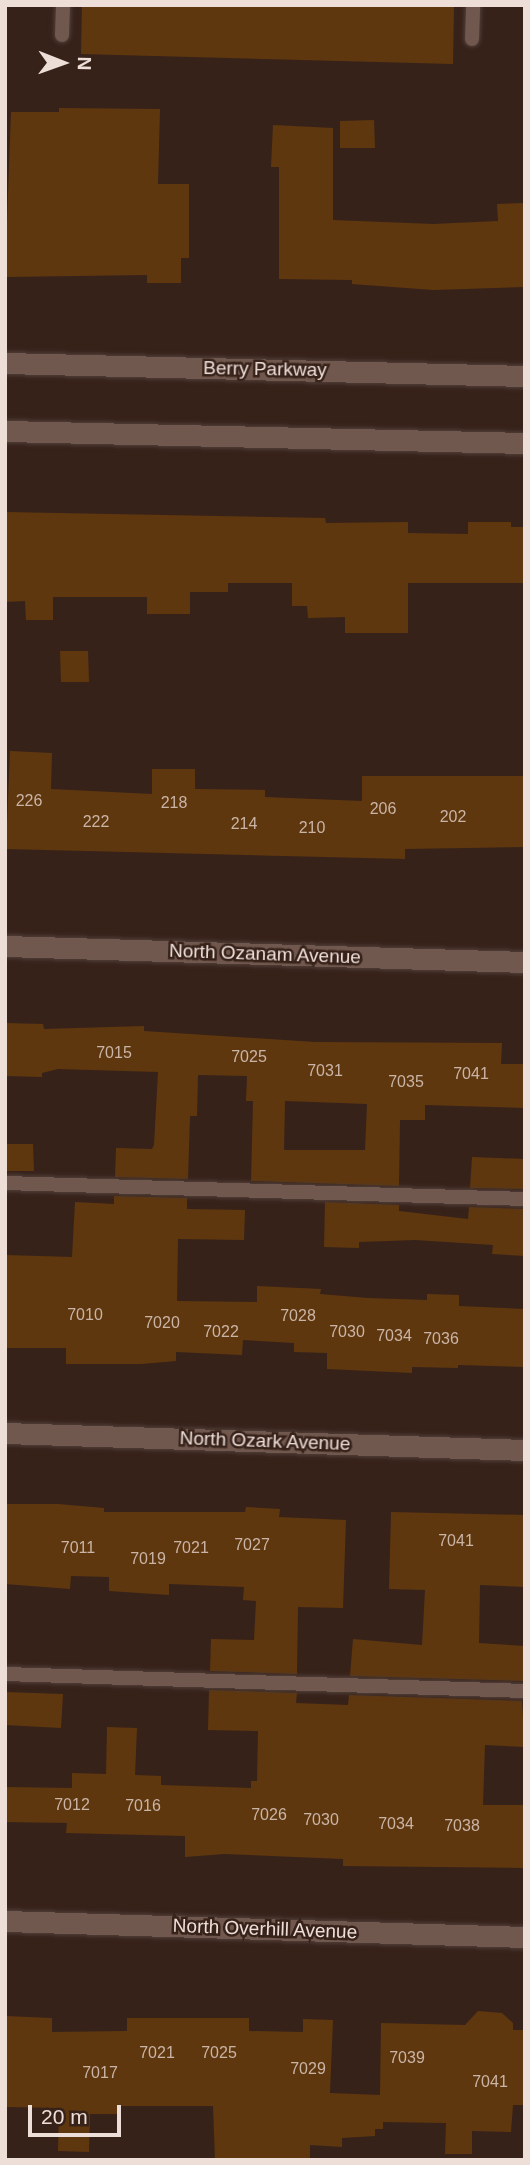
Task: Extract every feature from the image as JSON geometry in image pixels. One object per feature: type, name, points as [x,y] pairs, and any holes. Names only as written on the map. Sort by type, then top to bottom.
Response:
[{"type":"street","name":"Berry Parkway","points":[[5,363],[525,376]]},
{"type":"street","points":[[5,432],[525,443]]},
{"type":"street","name":"North Ozanam Avenue","points":[[5,946],[525,962]]},
{"type":"street","name":"North Ozark Avenue","points":[[5,1433],[525,1450]]},
{"type":"street","name":"North Overhill Avenue","points":[[5,1921],[525,1937]]},
{"type":"lane","points":[[62,35],[63,5]]},
{"type":"lane","points":[[472,39],[473,5]]},
{"type":"lane","points":[[5,1183],[525,1199]]},
{"type":"lane","points":[[5,1674],[525,1690]]},
{"type":"building","points":[[82,5],[454,5],[453,64],[81,54]]},
{"type":"building","points":[[59,108],[160,109],[158,184],[189,184],[189,258],[181,258],[181,283],[147,283],[147,275],[5,277],[11,112],[59,112]]},
{"type":"building","points":[[374,120],[375,148],[340,148],[340,121]]},
{"type":"building","points":[[273,125],[333,128],[333,220],[433,224],[498,221],[497,204],[525,203],[525,287],[433,290],[352,284],[352,280],[279,279],[279,167],[271,167]]},
{"type":"building","points":[[5,512],[325,518],[326,523],[408,522],[408,533],[468,534],[468,522],[511,522],[511,527],[525,527],[525,583],[408,583],[408,633],[345,633],[345,617],[308,618],[307,606],[292,606],[292,583],[228,583],[228,592],[190,592],[190,614],[147,614],[147,597],[53,597],[53,620],[26,620],[25,601],[5,602]]},
{"type":"building","points":[[60,651],[88,651],[89,682],[61,682]]},
{"type":"building","points":[[10,751],[52,753],[51,789],[152,794],[152,769],[195,769],[195,789],[265,790],[265,797],[362,801],[362,776],[525,776],[525,847],[405,849],[405,859],[6,849]]},
{"type":"building","points":[[6,1023],[43,1024],[44,1029],[144,1026],[144,1031],[315,1042],[502,1043],[501,1064],[524,1064],[525,1108],[425,1105],[425,1120],[400,1120],[399,1186],[251,1181],[253,1101],[246,1101],[247,1076],[198,1075],[197,1116],[190,1116],[188,1179],[115,1177],[116,1148],[152,1149],[154,1145],[158,1072],[58,1069],[42,1073],[42,1077],[5,1076]],"holes":[[[285,1101],[367,1104],[365,1150],[284,1150]]]},
{"type":"building","points":[[6,1144],[33,1144],[34,1171],[7,1171]]},
{"type":"building","points":[[472,1157],[525,1159],[525,1189],[470,1188]]},
{"type":"building","points":[[114,1196],[187,1198],[187,1209],[245,1210],[244,1240],[178,1239],[177,1301],[257,1302],[257,1286],[321,1289],[320,1294],[368,1298],[427,1300],[427,1294],[459,1295],[459,1306],[524,1309],[523,1367],[412,1367],[412,1373],[327,1369],[327,1353],[294,1352],[294,1343],[243,1340],[242,1355],[176,1352],[176,1361],[141,1364],[66,1364],[66,1348],[5,1348],[5,1255],[72,1257],[75,1202],[114,1204]]},
{"type":"building","points":[[325,1202],[399,1205],[399,1211],[468,1219],[469,1207],[525,1209],[525,1256],[492,1254],[493,1245],[415,1240],[359,1242],[359,1248],[324,1247]]},
{"type":"building","points":[[5,1504],[58,1504],[104,1508],[104,1512],[245,1512],[246,1507],[280,1509],[279,1517],[346,1520],[343,1608],[298,1607],[297,1674],[210,1671],[211,1639],[254,1640],[256,1601],[243,1600],[244,1587],[169,1584],[169,1595],[109,1591],[109,1577],[71,1576],[70,1589],[5,1584]]},
{"type":"building","points":[[391,1512],[525,1515],[525,1587],[480,1585],[479,1643],[525,1646],[523,1681],[350,1676],[353,1639],[422,1645],[425,1590],[389,1589]]},
{"type":"building","points":[[209,1690],[297,1693],[296,1703],[348,1705],[349,1695],[522,1701],[525,1747],[485,1745],[483,1805],[525,1805],[525,1868],[343,1866],[343,1859],[224,1854],[185,1857],[185,1836],[66,1833],[67,1823],[5,1822],[5,1787],[72,1788],[72,1773],[106,1774],[107,1727],[137,1728],[135,1775],[161,1776],[161,1785],[251,1788],[251,1781],[257,1781],[258,1731],[208,1730]]},
{"type":"building","points":[[5,1692],[63,1694],[61,1728],[5,1725]]},
{"type":"building","points":[[478,2011],[502,2013],[513,2023],[513,2030],[525,2030],[525,2105],[513,2105],[511,2132],[472,2131],[472,2154],[445,2154],[446,2123],[383,2122],[383,2129],[375,2129],[375,2136],[342,2138],[342,2147],[310,2145],[310,2160],[215,2160],[213,2106],[120,2106],[121,2114],[90,2114],[89,2152],[58,2151],[59,2108],[5,2107],[5,2016],[52,2018],[52,2032],[127,2031],[127,2018],[249,2018],[249,2031],[303,2032],[303,2019],[333,2020],[330,2093],[380,2095],[381,2023],[465,2025]]}]
